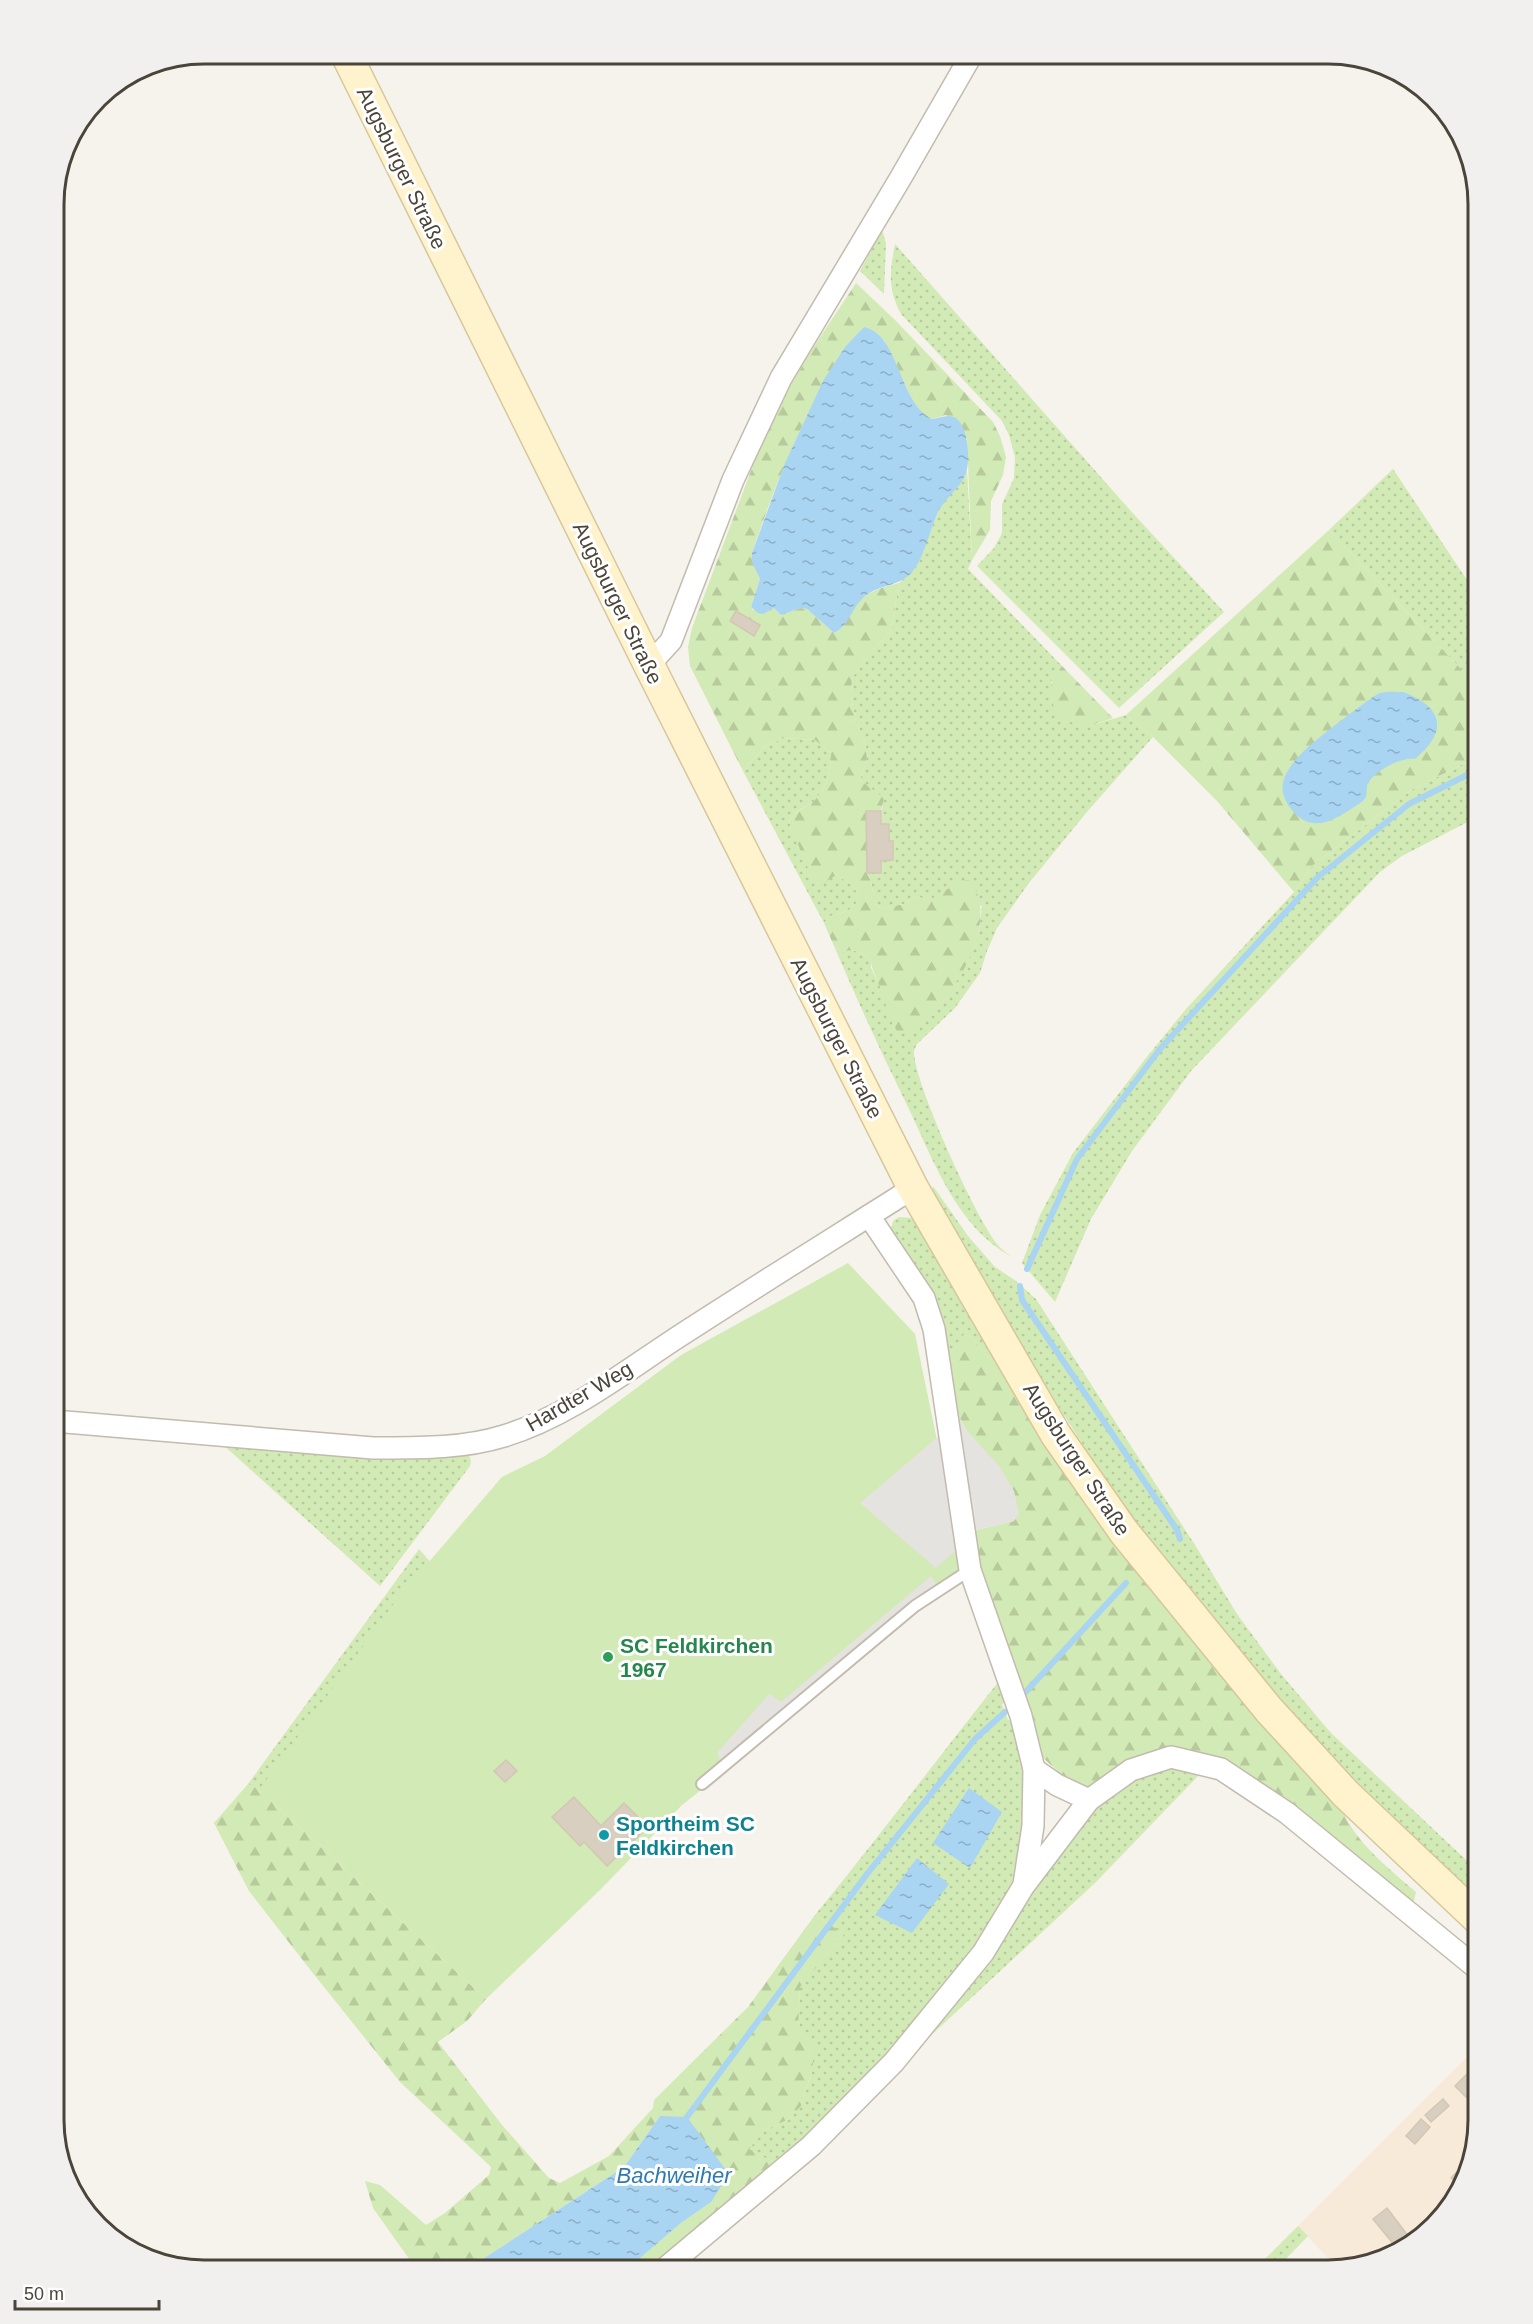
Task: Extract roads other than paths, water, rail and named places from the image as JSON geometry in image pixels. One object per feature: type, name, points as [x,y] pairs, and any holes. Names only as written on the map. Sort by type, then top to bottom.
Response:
[{"type":"main road","name":"Augsburger Straße","points":[[351,64],[649,665],[913,1188],[1056,1435],[1124,1532],[1269,1710],[1346,1794],[1468,1910]]},
{"type":"street","points":[[649,665],[671,641],[733,480],[781,378],[966,65]]},
{"type":"street","name":"Hardter Weg","points":[[65,1422],[373,1448],[419,1448],[485,1442],[527,1428],[582,1399],[913,1188]]},
{"type":"street","points":[[869,1216],[924,1298],[934,1329],[970,1570],[1021,1716],[1034,1769],[1033,1826],[1023,1887]]},
{"type":"street","points":[[676,2259],[811,2146],[894,2062],[983,1953],[1023,1887],[1089,1800],[1131,1770],[1171,1757],[1221,1769],[1287,1814],[1468,1961]]},
{"type":"street","points":[[1034,1769],[1057,1785],[1089,1800]]},
{"type":"lane","points":[[702,1784],[915,1606],[970,1570]]},
{"type":"water","points":[[864,327],[876,333],[885,342],[912,399],[921,410],[932,419],[948,416],[959,421],[966,435],[968,462],[962,481],[938,512],[924,551],[913,571],[902,580],[865,596],[843,626],[834,633],[807,609],[800,608],[781,615],[774,608],[763,614],[751,607],[760,579],[752,562],[752,553],[785,463],[823,381],[845,347]]},
{"type":"water","points":[[1383,692],[1403,692],[1427,705],[1437,721],[1437,729],[1426,749],[1415,759],[1396,762],[1377,773],[1368,783],[1366,797],[1363,801],[1336,818],[1318,823],[1300,818],[1289,806],[1283,790],[1284,779],[1294,762],[1317,740],[1375,696]]},
{"type":"water","points":[[969,1788],[1002,1812],[970,1868],[933,1843]]},
{"type":"water","points":[[917,1858],[949,1884],[912,1933],[875,1915]]},
{"type":"water","name":"Bachweiher","points":[[660,2116],[687,2117],[729,2174],[711,2202],[681,2223],[638,2259],[482,2259],[624,2167]]},
{"type":"waterway","points":[[1027,1269],[1077,1159],[1160,1049],[1318,877],[1409,804],[1468,774]]},
{"type":"waterway","points":[[1020,1286],[1022,1300],[1177,1530],[1180,1539]]},
{"type":"waterway","points":[[1022,1696],[1126,1583]]},
{"type":"waterway","points":[[687,2117],[867,1874],[975,1739],[1005,1712]]},
{"type":"place","name":"SC Feldkirchen 1967","points":[[608,1657]]},
{"type":"place","name":"Sportheim SC Feldkirchen","points":[[604,1835]]}]
